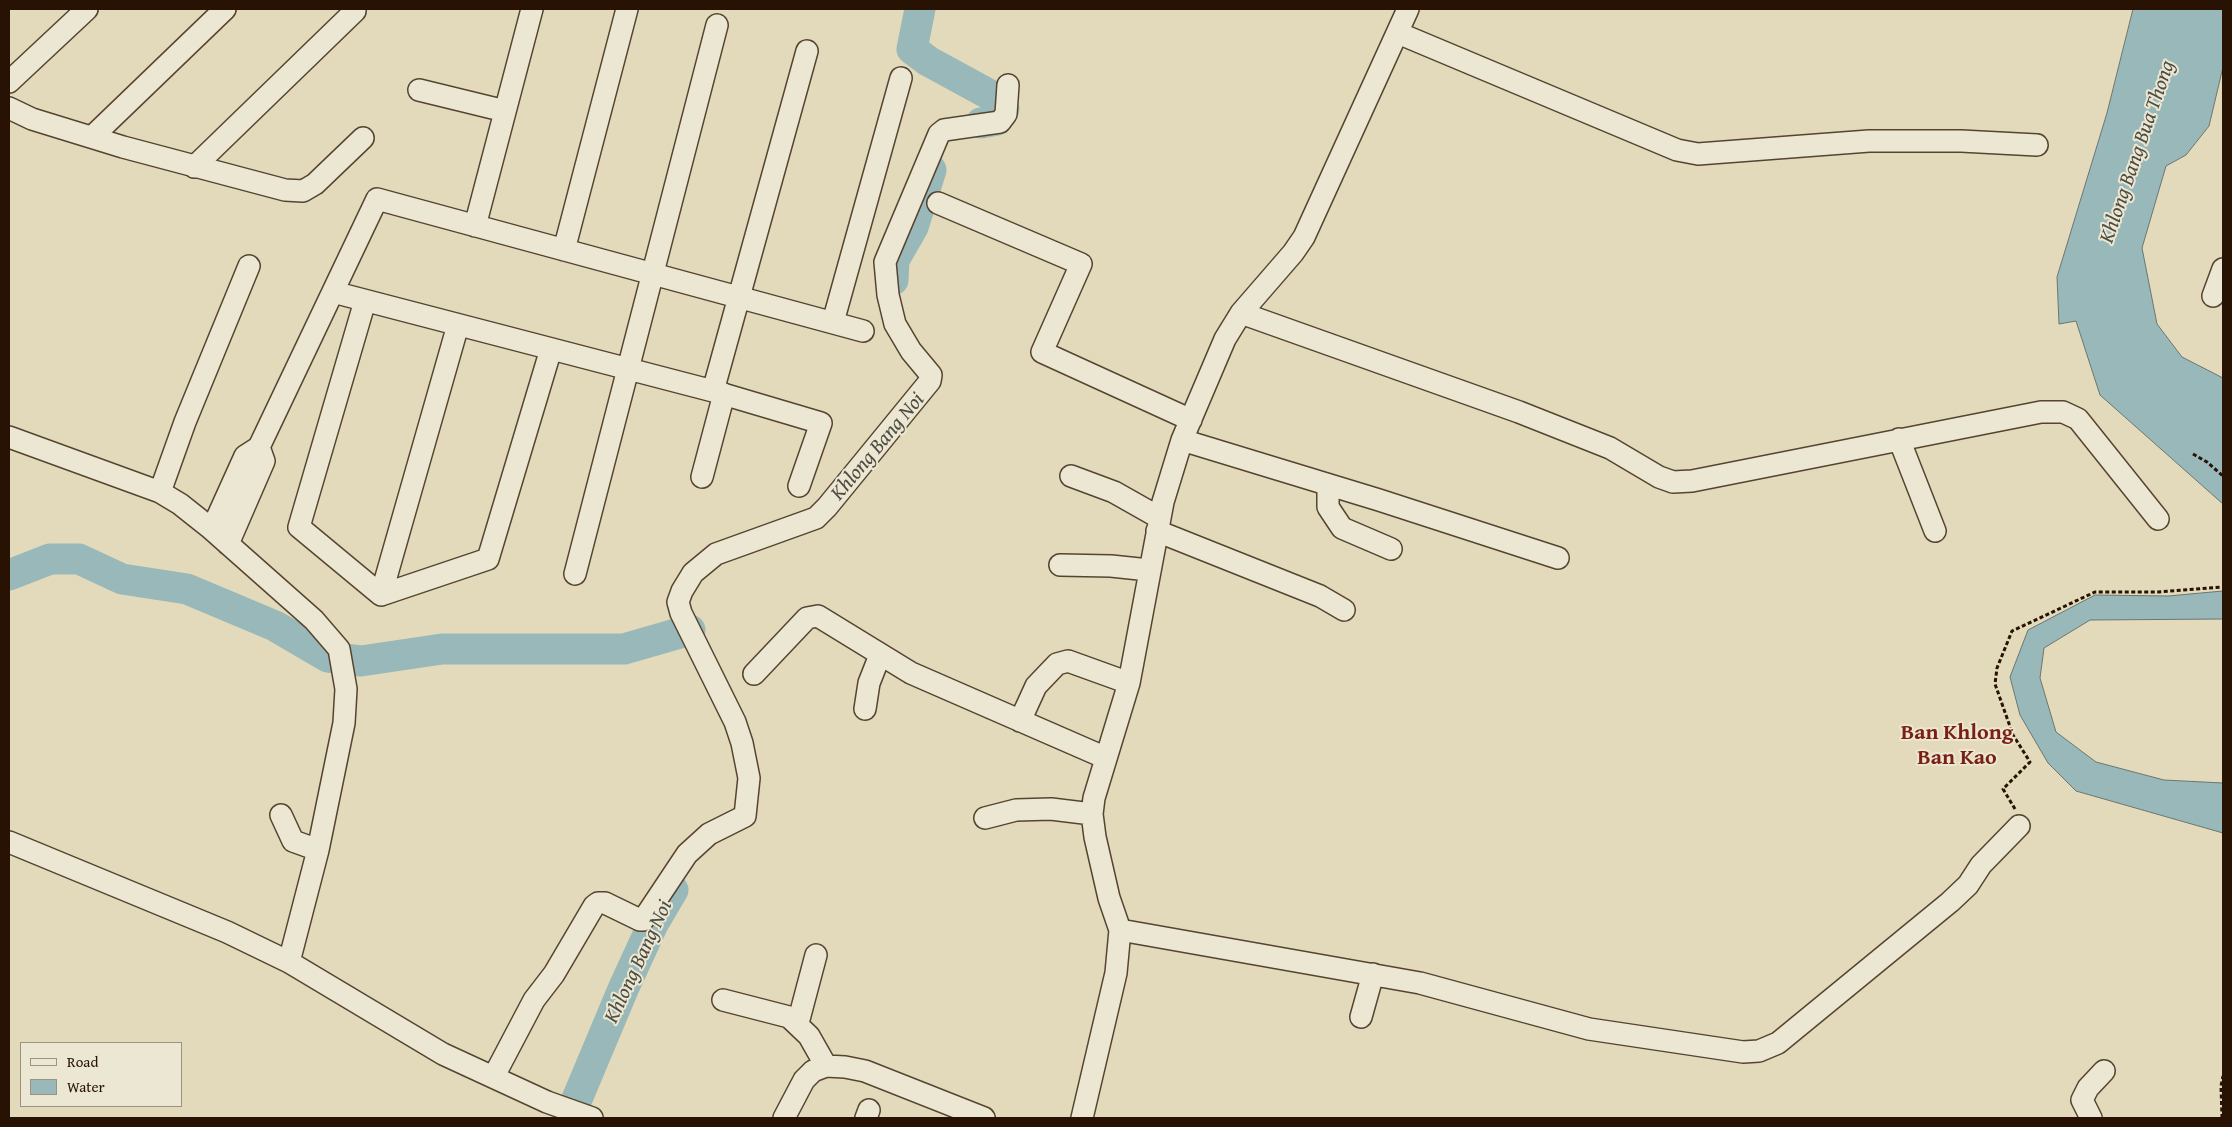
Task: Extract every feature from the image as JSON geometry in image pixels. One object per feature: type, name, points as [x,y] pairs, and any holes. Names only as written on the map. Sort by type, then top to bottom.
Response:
[{"type":"street","points":[[9,82],[87,9]]},
{"type":"street","points":[[92,137],[225,9]]},
{"type":"street","points":[[476,226],[532,9]]},
{"type":"street","points":[[564,250],[627,9]]},
{"type":"street","points":[[1082,1118],[1116,973],[1120,930],[1109,898],[1094,837],[1092,814],[1094,798],[1129,683],[1149,570],[1182,440],[1225,339],[1241,313],[1293,253],[1304,237],[1408,9]]},
{"type":"street","points":[[194,167],[355,11]]},
{"type":"street","points":[[575,574],[717,25]]},
{"type":"street","points":[[1398,33],[1677,150],[1698,154],[1869,141],[1961,141],[2037,146]]},
{"type":"street","points":[[702,477],[738,298],[807,51]]},
{"type":"street","points":[[833,322],[901,78]]},
{"type":"street","points":[[494,1076],[534,1000],[554,974],[594,906],[598,903],[605,903],[643,920],[687,854],[709,834],[745,816],[749,778],[736,722],[681,613],[678,602],[682,591],[693,573],[716,554],[816,518],[930,381],[931,374],[911,351],[894,324],[888,295],[885,262],[939,134],[944,130],[1000,122],[1006,114],[1008,85]]},
{"type":"street","points":[[419,90],[505,111]]},
{"type":"street","points":[[9,108],[32,119],[194,167],[262,186],[302,191],[315,184],[363,138]]},
{"type":"street","points":[[212,529],[245,456],[259,447],[377,198],[863,331]]},
{"type":"street","points":[[938,203],[1082,264],[1042,352],[1191,420]]},
{"type":"street","points":[[160,492],[188,414],[249,266]]},
{"type":"street","points":[[2212,296],[2223,269]]},
{"type":"street","points":[[333,292],[718,392],[821,423],[799,486]]},
{"type":"street","points":[[366,301],[299,527],[381,595]]},
{"type":"street","points":[[1241,313],[1519,412],[1610,448],[1659,477],[1673,482],[1692,481],[2041,412],[2063,412],[2078,419],[2158,519]]},
{"type":"street","points":[[381,595],[458,325]]},
{"type":"street","points":[[381,595],[488,559],[551,349]]},
{"type":"street","points":[[9,437],[160,492],[212,529],[314,620],[339,648],[345,674],[344,723],[318,850],[289,962]]},
{"type":"street","points":[[1899,439],[1935,531]]},
{"type":"street","points":[[1182,440],[1558,558]]},
{"type":"street","points":[[228,544],[264,461],[259,447]]},
{"type":"street","points":[[1071,476],[1114,492],[1159,525],[1312,593],[1344,610]]},
{"type":"street","points":[[1328,485],[1328,507],[1342,528],[1391,549]]},
{"type":"street","points":[[1060,565],[1111,566],[1149,570]]},
{"type":"street","points":[[754,674],[802,623],[812,616],[823,619],[911,673],[1106,758]]},
{"type":"street","points":[[865,709],[869,683],[880,655]]},
{"type":"street","points":[[1020,721],[1036,686],[1057,664],[1068,661],[1129,683]]},
{"type":"street","points":[[985,818],[1016,810],[1050,809],[1092,814]]},
{"type":"street","points":[[281,814],[293,841],[318,850]]},
{"type":"street","points":[[1120,930],[1420,983],[1588,1029],[1743,1052],[1760,1051],[1778,1043],[1950,902],[1968,885],[1981,865],[2019,826]]},
{"type":"street","points":[[9,842],[227,932],[289,962],[410,1036],[467,1066],[494,1076],[545,1106],[586,1116]]},
{"type":"street","points":[[798,1023],[816,955]]},
{"type":"street","points":[[1361,1017],[1373,974]]},
{"type":"street","points":[[723,1000],[789,1017],[798,1023],[809,1036],[826,1066]]},
{"type":"street","points":[[784,1118],[804,1080],[813,1071],[826,1066],[845,1066],[865,1071],[984,1118]]},
{"type":"street","points":[[2092,1118],[2082,1100],[2088,1088],[2104,1071]]},
{"type":"path","points":[[2193,454],[2207,462],[2223,476]]},
{"type":"path","points":[[2019,826],[2014,805],[2003,789],[2030,762],[2013,735],[1995,684],[1997,668],[2012,631],[2095,592],[2158,592],[2223,587]]},
{"type":"path","points":[[2222,1118],[2221,1086],[2223,1076]]},
{"type":"water","name":"Khlong Bang Bua Thong","points":[[2133,9],[2223,9],[2223,67],[2209,126],[2186,155],[2166,166],[2142,248],[2157,324],[2182,357],[2223,378],[2223,504],[2100,395],[2076,321],[2059,324],[2057,277],[2107,113]]},
{"type":"water","points":[[2223,591],[2223,619],[2090,620],[2044,648],[2040,678],[2056,732],[2096,762],[2164,780],[2223,783],[2223,833],[2076,791],[2048,763],[2020,715],[2010,677],[2028,630],[2095,595],[2168,596]]},
{"type":"waterway","name":"Khlong Bang Noi","points":[[920,9],[912,49],[928,61],[994,97],[1004,109],[997,120],[981,123]]},
{"type":"waterway","name":"Khlong Bang Noi","points":[[893,280],[894,260],[913,227],[931,170]]},
{"type":"waterway","points":[[9,575],[50,559],[79,559],[122,579],[187,589],[275,626],[328,657],[361,661],[442,649],[624,649],[690,630]]},
{"type":"waterway","name":"Khlong Bang Noi","points":[[569,1118],[624,987],[653,924],[673,890]]},
{"type":"district","name":"Ban Khlong Ban Kao","points":[[1957,746]]}]
